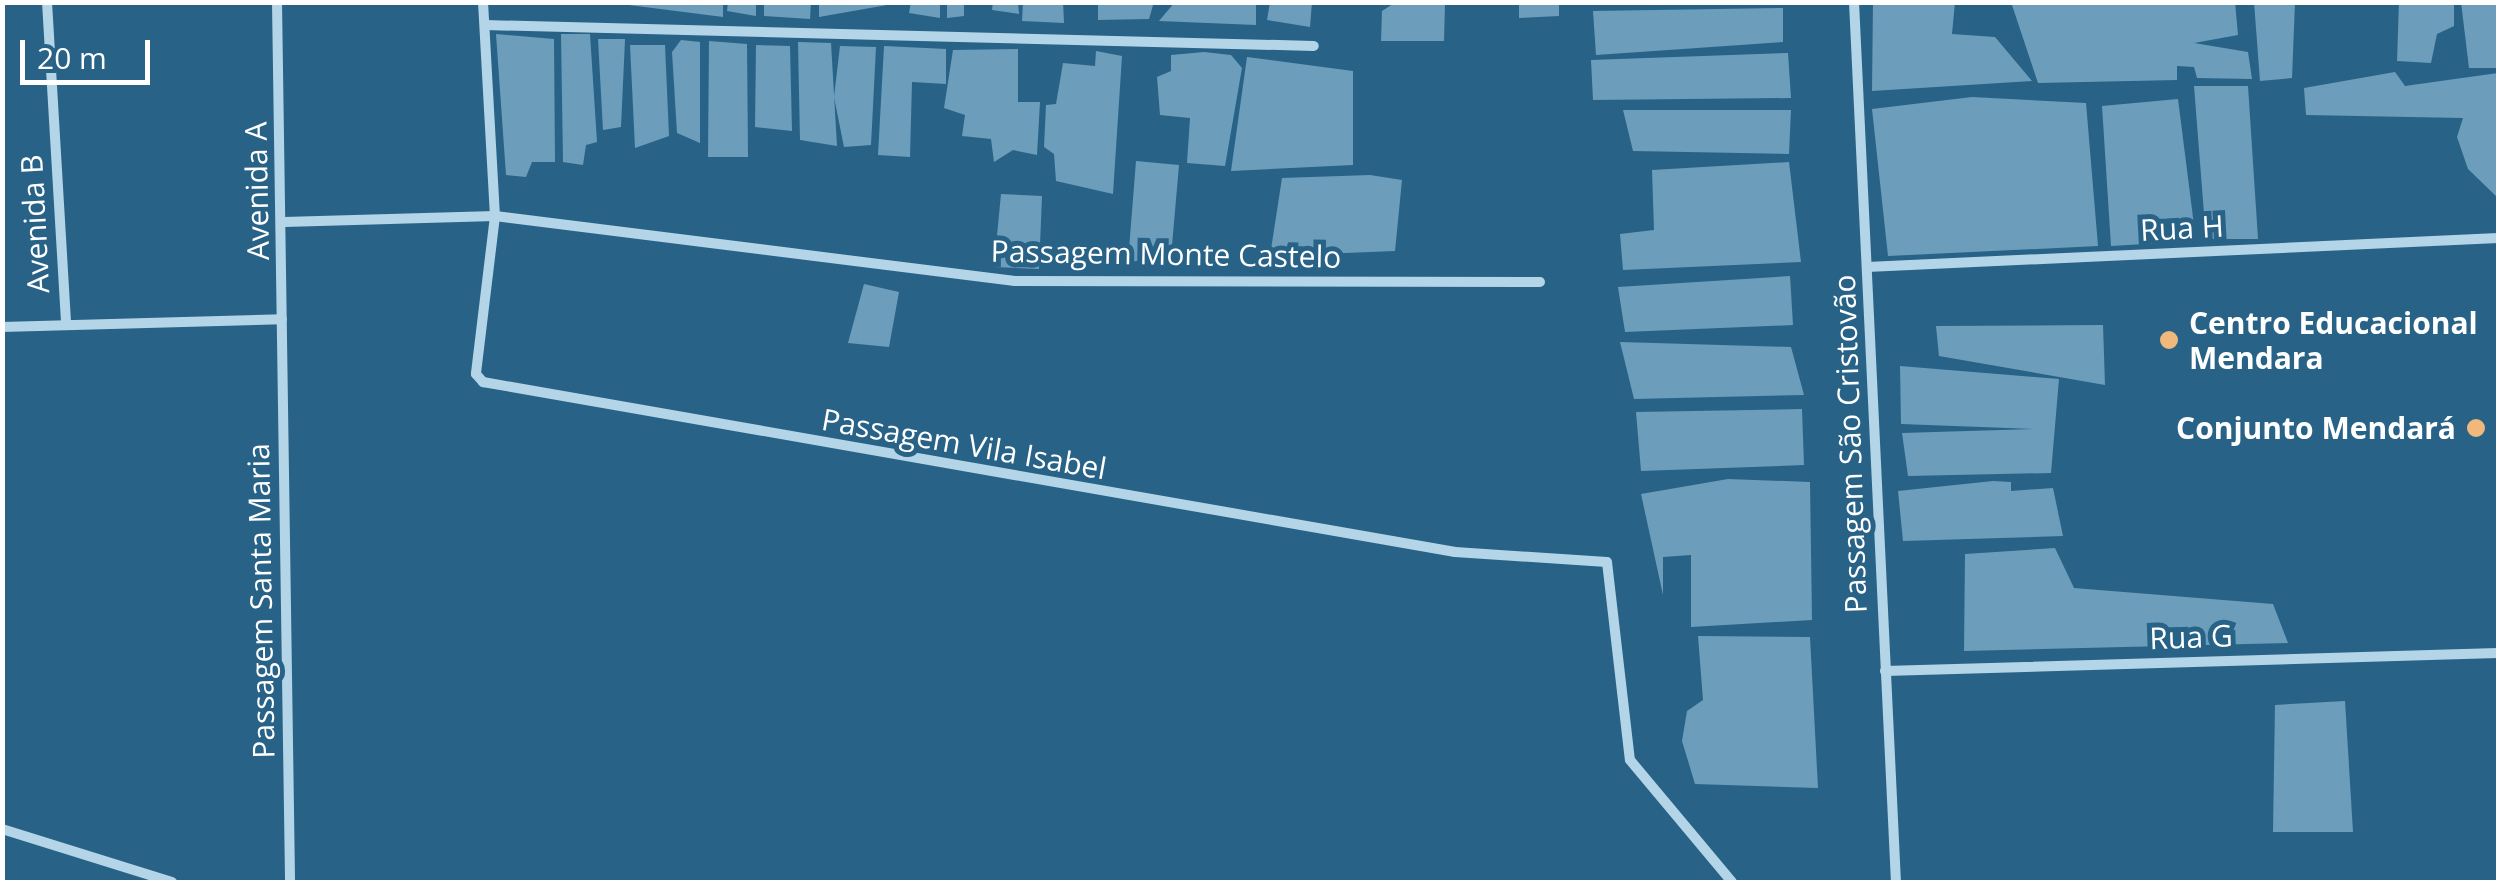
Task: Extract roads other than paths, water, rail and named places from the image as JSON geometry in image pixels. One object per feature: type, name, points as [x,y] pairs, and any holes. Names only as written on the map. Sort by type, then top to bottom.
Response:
[{"type":"street","name":"Avenida B","points":[[47,2],[66,323]]},
{"type":"street","name":"Avenida A","points":[[278,2],[284,222],[282,319]]},
{"type":"street","points":[[483,2],[495,216]]},
{"type":"street","name":"Passagem São Cristovão","points":[[1854,2],[1896,882]]},
{"type":"street","points":[[485,25],[1314,46]]},
{"type":"street","name":"Passagem Monte Castelo","points":[[284,222],[495,216],[1015,281],[1540,282]]},
{"type":"street","name":"Passagem Vila Isabel","points":[[495,216],[476,374],[503,391],[1455,552],[1607,562],[1630,760],[1732,882]]},
{"type":"street","name":"Rua H","points":[[1867,267],[2498,238]]},
{"type":"street","points":[[2,327],[282,319]]},
{"type":"street","name":"Passagem Santa Maria","points":[[282,319],[290,882]]},
{"type":"street","name":"Rua G","points":[[1885,671],[2498,653]]},
{"type":"street","points":[[2,829],[172,882]]},
{"type":"place","name":"Centro Educacional Mendara","points":[[2169,340]]},
{"type":"place","name":"Conjunto Mendará","points":[[2476,428]]}]
